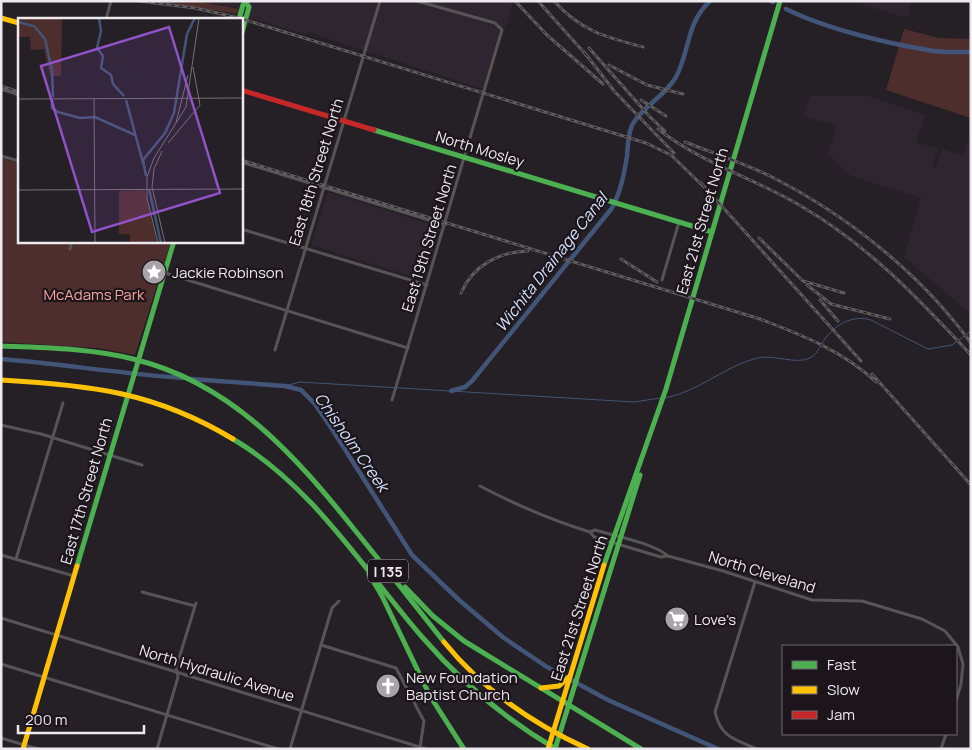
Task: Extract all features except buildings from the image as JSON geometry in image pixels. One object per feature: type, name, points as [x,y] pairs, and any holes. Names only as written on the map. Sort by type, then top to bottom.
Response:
[{"type":"main road","name":"East 21st Street North","points":[[555,749],[621,538],[780,1]]},
{"type":"main road","points":[[239,18],[243,5],[246,2],[250,7],[242,33]]},
{"type":"main road","points":[[1,18],[18,23]]},
{"type":"main road","name":"North Mosley","points":[[242,90],[712,232]]},
{"type":"main road","name":"East 17th Street North","points":[[24,747],[174,242]]},
{"type":"main road","name":"I 135","points":[[1,346],[92,352],[150,363],[206,386],[244,412],[294,456],[463,662],[503,699],[539,724],[588,749]]},
{"type":"main road","name":"I 135","points":[[1,380],[100,388],[140,397],[217,428],[269,462],[297,486],[350,546],[459,679],[491,707],[555,749]]},
{"type":"main road","name":"East 21st Street North","points":[[548,749],[612,542],[647,448]]},
{"type":"main road","points":[[350,546],[382,596],[430,696],[464,749]]},
{"type":"main road","points":[[374,553],[433,616],[464,641],[640,749]]},
{"type":"main road","points":[[540,688],[559,686],[570,676]]},
{"type":"street","points":[[106,18],[111,1]]},
{"type":"street","name":"East 18th Street North","points":[[275,350],[380,1]]},
{"type":"street","name":"East 19th Street North","points":[[392,400],[502,30],[500,26],[417,1]]},
{"type":"street","points":[[1,89],[18,95]]},
{"type":"street","points":[[1,156],[18,161]]},
{"type":"street","points":[[242,162],[445,225]]},
{"type":"street","points":[[662,280],[679,222]]},
{"type":"street","points":[[242,229],[426,285]]},
{"type":"street","points":[[70,249],[72,242]]},
{"type":"street","points":[[164,273],[408,348]]},
{"type":"street","points":[[16,559],[63,404]]},
{"type":"street","points":[[1,425],[53,438],[142,465]]},
{"type":"street","name":"North Cleveland","points":[[480,486],[518,506],[555,521],[590,532],[594,537],[661,557],[668,556],[812,600],[862,601],[922,618],[945,631],[956,645]]},
{"type":"street","name":"North Cleveland","points":[[590,532],[595,530],[663,551],[668,556]]},
{"type":"street","points":[[1,555],[74,576]]},
{"type":"street","points":[[755,582],[715,712],[724,734],[757,749]]},
{"type":"street","points":[[142,592],[195,604],[176,668],[178,678],[157,749]]},
{"type":"street","points":[[290,749],[332,608],[339,601]]},
{"type":"street","name":"North Hydraulic Avenue","points":[[1,618],[426,749]]},
{"type":"street","points":[[321,645],[396,668],[424,721],[420,748]]},
{"type":"street","name":"North Cleveland","points":[[957,646],[963,664],[961,684],[957,698]]},
{"type":"street","points":[[1,664],[278,749]]},
{"type":"street","points":[[941,749],[946,735]]},
{"type":"street","points":[[1,738],[24,747],[38,749]]},
{"type":"shaded area","points":[[196,1],[513,1],[506,26],[500,32],[482,89],[308,32],[307,35],[237,14],[238,8]]},
{"type":"shaded area","points":[[850,1],[912,1],[907,18]]},
{"type":"shaded area","points":[[810,96],[867,96],[925,115],[916,142],[938,149],[932,166],[935,168],[942,149],[963,156],[971,134],[971,314],[904,257],[921,198],[851,176],[828,154],[837,126],[804,116]]},
{"type":"shaded area","points":[[328,192],[440,227],[423,280],[311,245]]},
{"type":"green space","points":[[154,1],[196,1],[239,9],[237,14]]},
{"type":"green space","points":[[904,29],[939,38],[971,39],[971,118],[886,90]]},
{"type":"green space","name":"McAdams Park","points":[[1,158],[18,163],[18,242],[171,242],[135,355],[98,348],[1,342]]},
{"type":"waterway","name":"Wichita Drainage Canal","points":[[451,391],[465,387],[472,381],[612,208],[622,182],[632,125],[676,77],[692,28],[702,10],[710,1]]},
{"type":"waterway","name":"Wichita Drainage Canal","points":[[786,9],[818,22],[874,39],[933,51],[971,52]]},
{"type":"waterway","points":[[665,398],[689,390],[734,367],[757,358],[770,357],[798,360],[810,358],[816,353],[831,331],[853,319],[871,320],[928,349],[952,345],[971,331]]},
{"type":"waterway","name":"Chisholm Creek","points":[[1,359],[184,378]]},
{"type":"waterway","name":"Chisholm Creek","points":[[191,379],[285,386],[301,390],[315,404],[332,429],[412,555],[459,600],[504,638],[547,667],[608,700],[718,749]]},
{"type":"waterway","points":[[285,386],[300,382],[634,402],[661,398]]},
{"type":"railway","points":[[139,1],[195,8],[239,18]]},
{"type":"railway","points":[[515,1],[547,35],[603,84]]},
{"type":"railway","points":[[538,1],[588,57]]},
{"type":"railway","points":[[554,1],[574,19],[594,32],[643,47]]},
{"type":"railway","points":[[242,19],[646,143],[671,155],[705,188]]},
{"type":"railway","points":[[589,48],[651,118],[665,131]]},
{"type":"railway","points":[[584,52],[615,92],[674,153]]},
{"type":"railway","points":[[609,65],[647,85],[683,94]]},
{"type":"railway","points":[[1,86],[18,92]]},
{"type":"railway","points":[[641,100],[666,116]]},
{"type":"railway","points":[[658,129],[710,161],[801,206],[849,238],[892,274],[971,355]]},
{"type":"railway","points":[[685,142],[770,176],[827,209],[880,248],[905,270],[951,317],[971,343]]},
{"type":"railway","points":[[242,160],[760,319],[836,353],[850,361],[876,382]]},
{"type":"railway","points":[[701,183],[861,361]]},
{"type":"railway","points":[[759,238],[803,281],[844,293]]},
{"type":"railway","points":[[461,293],[472,275],[488,262],[507,254],[528,251]]},
{"type":"railway","points":[[621,259],[657,282]]},
{"type":"railway","points":[[807,285],[831,304],[890,319]]},
{"type":"railway","points":[[820,300],[838,321]]},
{"type":"railway","points":[[872,374],[971,485]]},
{"type":"traffic: fast","points":[[239,18],[243,5],[247,1]]},
{"type":"traffic: fast","points":[[604,565],[666,389],[780,1]]},
{"type":"traffic: fast","points":[[242,32],[249,7],[246,3]]},
{"type":"traffic: fast","points":[[374,130],[712,232]]},
{"type":"traffic: fast","points":[[77,566],[174,242]]},
{"type":"traffic: fast","points":[[1,346],[51,348],[117,355],[168,370],[200,385],[230,403],[257,424],[308,474],[444,642]]},
{"type":"traffic: fast","points":[[233,439],[262,459],[313,505],[358,557],[423,638],[453,670],[502,713],[556,749]]},
{"type":"traffic: fast","points":[[555,749],[640,475]]},
{"type":"traffic: fast","points":[[369,574],[382,596],[430,696],[464,749]]},
{"type":"traffic: fast","points":[[405,587],[433,616],[464,641],[641,749]]},
{"type":"traffic: slow","points":[[1,18],[18,23]]},
{"type":"traffic: slow","points":[[1,380],[93,388],[149,401],[204,423],[233,439]]},
{"type":"traffic: slow","points":[[548,749],[604,565]]},
{"type":"traffic: slow","points":[[23,749],[77,566]]},
{"type":"traffic: slow","points":[[444,642],[475,675],[510,704],[528,717],[588,749]]},
{"type":"traffic: slow","points":[[541,688],[559,686],[570,676]]},
{"type":"traffic: jam","points":[[242,90],[374,130]]},
{"type":"place","name":"Jackie Robinson","points":[[154,272]]},
{"type":"place","name":"Love's","points":[[677,619]]},
{"type":"place","name":"New Foundation Baptist Church","points":[[388,686]]}]
